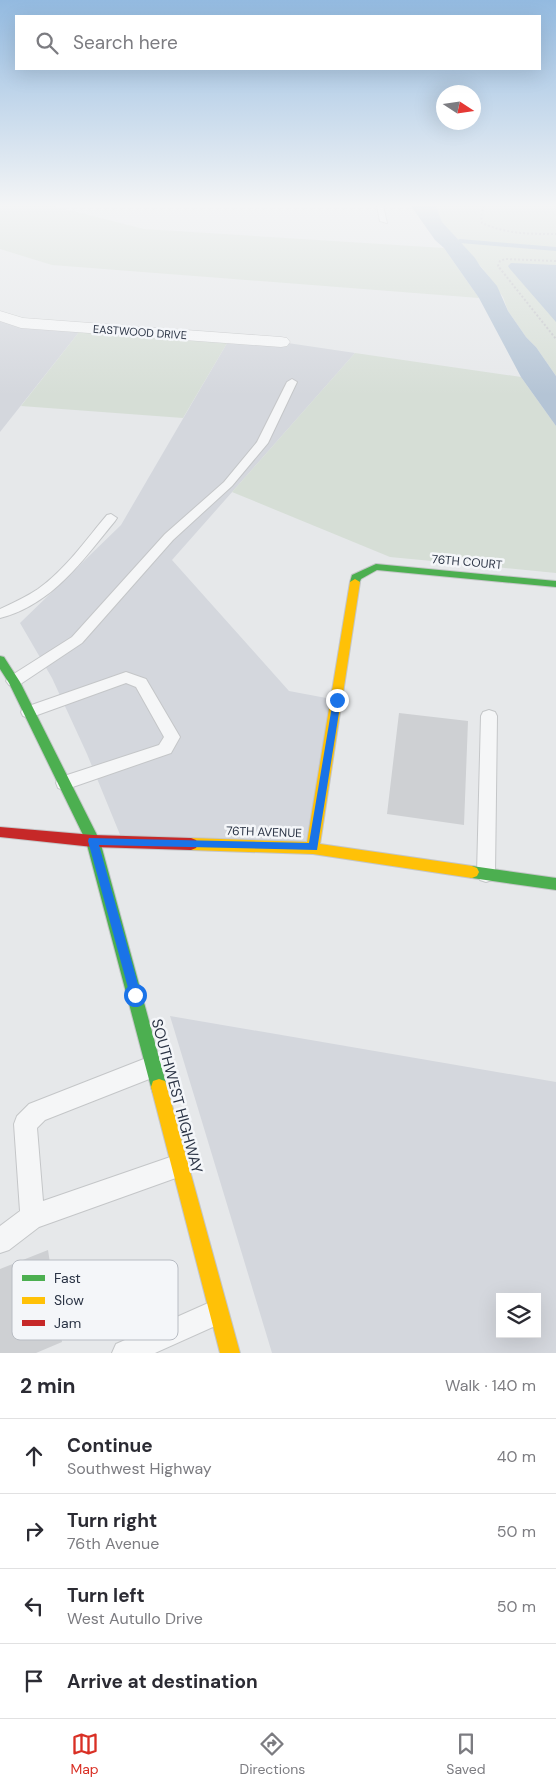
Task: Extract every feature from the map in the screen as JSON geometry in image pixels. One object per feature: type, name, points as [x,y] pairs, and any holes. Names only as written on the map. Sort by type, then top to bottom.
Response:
[{"type":"street","name":"EASTWOOD DRIVE","points":[[0,316],[21,323],[281,342]]},
{"type":"street","name":"76TH COURT","points":[[313,848],[356,577],[376,567],[556,584]]},
{"type":"street","name":"SOUTHWEST HIGHWAY","points":[[0,660],[14,681],[93,841],[230,1353]]},
{"type":"street","name":"76TH AVENUE","points":[[0,832],[93,841],[313,848],[556,884]]},
{"type":"lane","points":[[14,681],[76,640],[169,537],[228,484],[262,443],[292,382]]},
{"type":"lane","points":[[0,614],[30,600],[48,588],[62,575],[111,518]]},
{"type":"lane","points":[[29,712],[126,678],[141,683],[172,737],[165,749],[64,783]]},
{"type":"lane","points":[[486,874],[489,716]]},
{"type":"lane","points":[[32,1217],[24,1124],[37,1112],[154,1066]]},
{"type":"lane","points":[[0,1241],[32,1217],[180,1165]]},
{"type":"lane","points":[[178,1330],[219,1312]]},
{"type":"lane","points":[[125,1353],[155,1340]]},
{"type":"path","points":[[500,269],[556,340]]},
{"type":"shaded area","points":[[106,269],[459,269],[479,298]]},
{"type":"shaded area","points":[[483,269],[556,269],[556,376],[508,311],[503,297]]},
{"type":"shaded area","points":[[0,319],[83,327],[0,432]]},
{"type":"shaded area","points":[[83,327],[230,338],[183,418],[21,406]]},
{"type":"shaded area","points":[[230,338],[281,342],[355,353],[172,560],[289,691],[337,700],[313,848],[123,842],[87,754],[52,678],[20,623],[121,525]]},
{"type":"shaded area","points":[[355,353],[521,377],[556,426],[556,573],[390,557],[232,492]]},
{"type":"shaded area","points":[[170,1016],[556,1082],[556,1353],[272,1353]]},
{"type":"water","points":[[459,269],[483,269],[497,286],[508,311],[556,376],[556,426],[521,377],[479,298]]},
{"type":"water","points":[[510,269],[556,269],[556,322]]},
{"type":"building","points":[[399,713],[468,721],[464,825],[387,814]]},
{"type":"building","points":[[48,1250],[50,1260],[23,1260]]},
{"type":"building","points":[[12,1264],[12,1340],[62,1340],[62,1342],[36,1353],[0,1353],[0,1269]]},
{"type":"traffic: fast","points":[[355,582],[356,577],[376,567],[556,584]]},
{"type":"traffic: fast","points":[[0,660],[14,682],[93,841],[159,1087]]},
{"type":"traffic: fast","points":[[472,872],[556,884]]},
{"type":"traffic: slow","points":[[313,848],[355,582]]},
{"type":"traffic: slow","points":[[191,844],[313,848],[472,872]]},
{"type":"traffic: slow","points":[[159,1087],[230,1353]]},
{"type":"traffic: jam","points":[[0,832],[93,841],[191,844]]},
{"type":"route","points":[[135,995],[93,841],[313,848],[337,700]]}]
